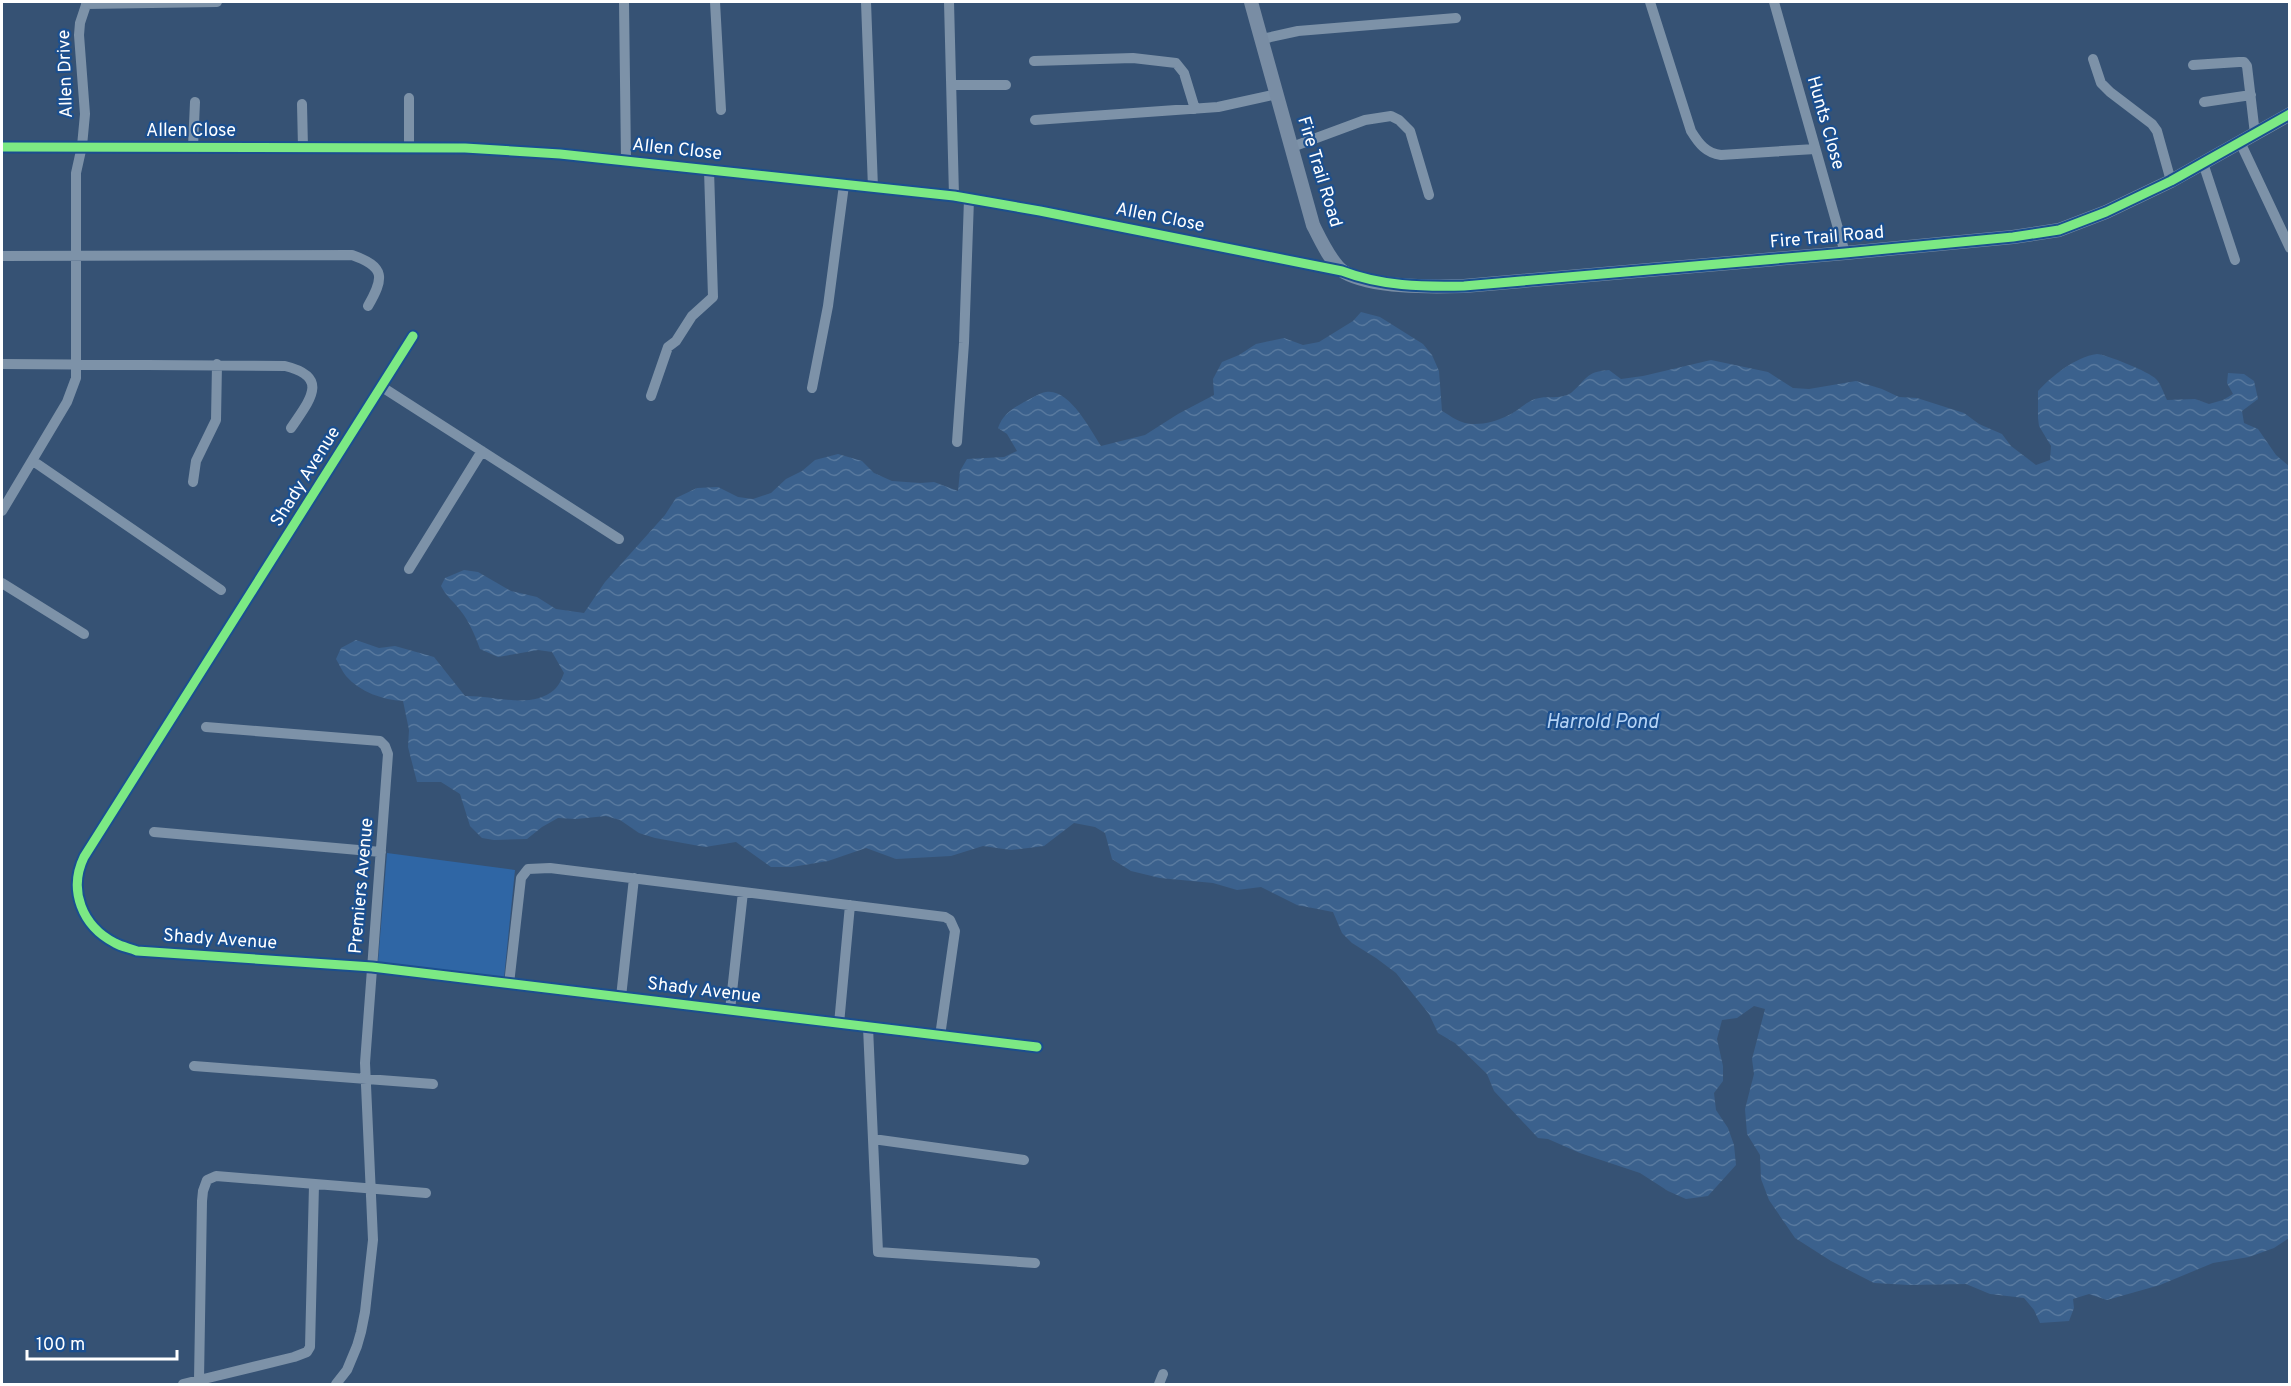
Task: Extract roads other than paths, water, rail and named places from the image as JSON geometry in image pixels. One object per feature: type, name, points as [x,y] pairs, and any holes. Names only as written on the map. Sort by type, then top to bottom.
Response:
[{"type":"street","points":[[87,3],[216,2]]},
{"type":"street","points":[[624,2],[626,161]]},
{"type":"street","points":[[715,2],[721,110]]},
{"type":"street","points":[[866,2],[873,188]]},
{"type":"street","points":[[949,2],[954,196]]},
{"type":"street","name":"Fire Trail Road","points":[[1251,2],[1313,225],[1323,245],[1342,271],[1362,279],[1420,287],[1464,286],[1845,254],[2013,237],[2059,230],[2098,216],[2171,181],[2289,114]]},
{"type":"street","points":[[1650,2],[1691,131],[1699,144],[1711,154],[1721,156],[1815,149]]},
{"type":"street","name":"Hunts Close","points":[[1774,2],[1845,254]]},
{"type":"street","name":"Allen Drive","points":[[2,511],[71,393],[77,365],[76,173],[82,147],[85,114],[79,35],[80,23],[87,3]]},
{"type":"street","points":[[1262,39],[1298,31],[1456,18]]},
{"type":"street","points":[[1034,60],[1133,58],[1176,63],[1184,73],[1195,109]]},
{"type":"street","points":[[2092,59],[2101,83],[2152,124],[2157,131],[2171,181]]},
{"type":"street","points":[[2193,65],[2244,62],[2247,66],[2255,134]]},
{"type":"street","points":[[952,85],[1006,85]]},
{"type":"street","points":[[1035,120],[1218,107],[1277,94]]},
{"type":"street","points":[[2204,102],[2251,95]]},
{"type":"street","points":[[409,99],[409,147]]},
{"type":"street","points":[[193,147],[195,102]]},
{"type":"street","points":[[302,104],[303,147]]},
{"type":"street","points":[[1292,147],[1365,120],[1391,116],[1410,130],[1429,195]]},
{"type":"street","points":[[2240,142],[2289,248]]},
{"type":"street","name":"Allen Close","points":[[2,147],[465,148],[626,161],[954,196],[1342,271]]},
{"type":"street","points":[[2203,163],[2235,260]]},
{"type":"street","points":[[651,396],[668,347],[676,341],[692,316],[713,297],[709,170]]},
{"type":"street","points":[[812,388],[828,306],[844,184]]},
{"type":"street","points":[[957,442],[964,343],[969,199]]},
{"type":"street","points":[[2,256],[352,255],[372,265],[379,273],[380,283],[368,306]]},
{"type":"street","name":"Shady Avenue","points":[[413,336],[84,857],[78,869],[76,882],[80,905],[90,922],[116,944],[137,951],[372,967],[1037,1047]]},
{"type":"street","points":[[2,364],[285,366],[305,373],[311,378],[313,390],[307,404],[291,428]]},
{"type":"street","points":[[193,482],[196,461],[216,420],[217,364]]},
{"type":"street","points":[[382,387],[619,539]]},
{"type":"street","points":[[409,569],[482,451]]},
{"type":"street","points":[[33,461],[221,590]]},
{"type":"street","points":[[2,583],[84,634]]},
{"type":"street","name":"Premiers Avenue","points":[[206,727],[380,741],[388,754],[365,1079],[373,1240],[365,1312],[357,1346],[346,1370],[336,1384]]},
{"type":"street","points":[[154,832],[381,852]]},
{"type":"street","points":[[509,984],[521,878],[524,872],[534,868],[550,868],[634,878],[945,917],[954,924],[955,931],[940,1036]]},
{"type":"street","points":[[621,997],[634,878]]},
{"type":"street","points":[[730,1010],[743,892]]},
{"type":"street","points":[[839,1024],[850,905]]},
{"type":"street","points":[[868,1027],[878,1252],[1035,1263]]},
{"type":"street","points":[[194,1066],[433,1084]]},
{"type":"street","points":[[873,1139],[1024,1160]]},
{"type":"street","points":[[199,1380],[202,1191],[207,1180],[216,1176],[426,1194]]},
{"type":"street","points":[[183,1384],[294,1357],[306,1352],[310,1347],[314,1185]]},
{"type":"water","name":"Harrold Pond","points":[[1361,312],[1380,317],[1423,344],[1432,355],[1439,371],[1442,411],[1459,421],[1473,424],[1502,418],[1535,399],[1567,395],[1587,377],[1601,371],[1609,370],[1621,379],[1711,360],[1768,372],[1793,388],[1809,389],[1856,381],[1899,397],[1917,398],[1964,413],[1979,424],[2002,434],[2011,446],[2036,465],[2050,460],[2051,446],[2039,426],[2038,391],[2057,373],[2080,359],[2097,354],[2137,368],[2156,379],[2167,400],[2195,399],[2209,404],[2223,400],[2233,394],[2227,383],[2228,373],[2244,374],[2254,381],[2258,399],[2242,411],[2244,423],[2258,429],[2276,455],[2290,467],[2289,1238],[2274,1248],[2249,1257],[2213,1263],[2160,1285],[2107,1300],[2089,1294],[2073,1299],[2074,1308],[2069,1321],[2040,1323],[2034,1310],[2024,1298],[1990,1294],[1966,1284],[1874,1283],[1831,1261],[1795,1238],[1769,1200],[1761,1179],[1760,1155],[1747,1134],[1745,1109],[1754,1074],[1752,1059],[1765,1009],[1754,1006],[1737,1018],[1722,1020],[1717,1039],[1723,1066],[1723,1081],[1714,1093],[1716,1110],[1728,1128],[1734,1145],[1736,1165],[1708,1196],[1686,1199],[1668,1191],[1640,1173],[1580,1153],[1548,1139],[1538,1138],[1494,1091],[1487,1074],[1455,1043],[1438,1033],[1429,1014],[1396,973],[1352,943],[1342,933],[1333,912],[1297,905],[1261,887],[1237,890],[1213,883],[1160,878],[1131,871],[1112,859],[1105,833],[1095,827],[1074,823],[1044,846],[1011,850],[983,846],[951,856],[896,859],[866,848],[828,861],[792,867],[771,867],[736,842],[705,847],[655,838],[639,833],[620,820],[606,816],[558,818],[527,839],[482,838],[470,826],[460,794],[441,782],[417,782],[408,747],[409,730],[403,701],[380,697],[358,687],[346,676],[336,659],[341,648],[356,640],[379,648],[395,646],[434,657],[465,696],[523,700],[545,696],[556,688],[564,673],[552,652],[538,650],[498,657],[480,649],[466,619],[441,586],[445,578],[464,570],[478,572],[511,591],[537,597],[556,609],[584,613],[605,582],[665,515],[676,498],[697,488],[718,487],[738,497],[753,499],[771,493],[786,479],[802,471],[815,460],[838,454],[862,461],[874,473],[892,481],[934,482],[958,491],[960,471],[967,459],[1004,457],[1017,451],[1007,434],[998,428],[1008,412],[1041,394],[1055,392],[1063,396],[1085,420],[1101,446],[1145,435],[1214,395],[1213,379],[1222,362],[1256,344],[1284,338],[1303,345],[1319,342],[1353,321]]}]
